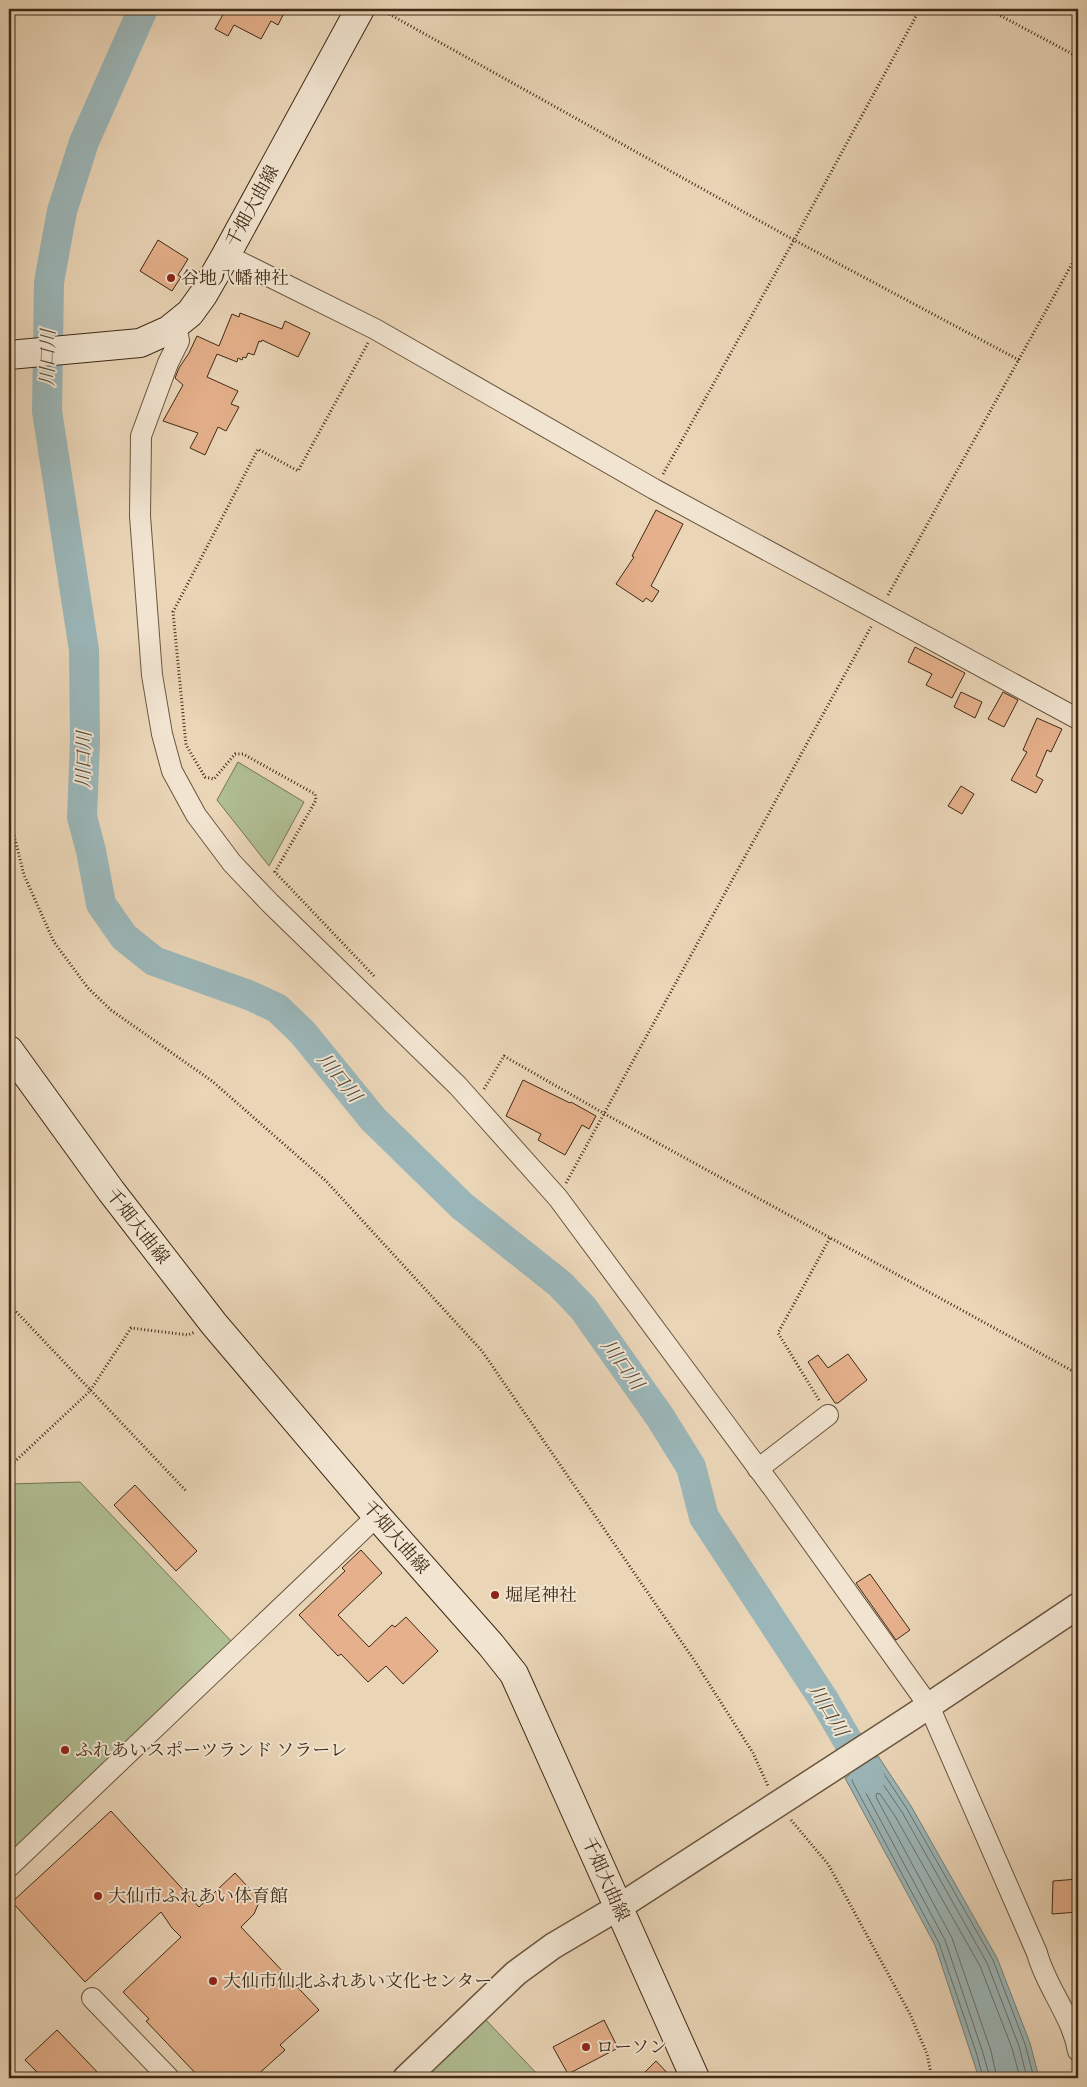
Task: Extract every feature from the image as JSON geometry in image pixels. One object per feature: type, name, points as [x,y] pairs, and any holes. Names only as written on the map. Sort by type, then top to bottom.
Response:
[{"type":"main road","name":"千畑大曲線","points":[[9,354],[140,343],[169,330],[190,313],[203,295],[226,255],[360,9]]},
{"type":"main road","name":"千畑大曲線","points":[[9,1050],[111,1191],[214,1324],[514,1674],[695,2078]]},
{"type":"street","points":[[226,255],[375,329],[654,489],[1078,719]]},
{"type":"street","points":[[176,324],[179,340],[168,364],[142,436],[140,516],[157,710],[172,771],[196,815],[232,863],[270,903],[458,1086],[479,1095],[558,1198],[758,1468],[920,1712],[1037,1953],[1077,2042],[1078,2051]]},
{"type":"street","points":[[758,1468],[828,1415]]},
{"type":"street","points":[[9,1867],[377,1516]]},
{"type":"street","points":[[406,2078],[516,1973],[553,1946],[619,1907],[920,1712],[1078,1606]]},
{"type":"street","points":[[92,1998],[169,2078]]},
{"type":"path","points":[[379,9],[794,240],[1019,360]]},
{"type":"path","points":[[654,489],[794,240],[920,9]]},
{"type":"path","points":[[988,9],[1078,57]]},
{"type":"path","points":[[558,1198],[1078,253]]},
{"type":"path","points":[[375,329],[298,471],[258,449],[173,612],[186,745],[205,777],[214,779],[235,754],[243,754],[315,794],[316,800],[275,872],[375,977]]},
{"type":"path","points":[[9,815],[24,875],[54,942],[88,988],[111,1010],[212,1081],[326,1181],[482,1351],[694,1660],[782,1801],[828,1864],[910,2014],[927,2054],[932,2078]]},
{"type":"path","points":[[479,1095],[504,1056],[605,1114],[1078,1374]]},
{"type":"path","points":[[479,1081],[479,1095]]},
{"type":"path","points":[[828,1415],[778,1333],[830,1238]]},
{"type":"path","points":[[9,1304],[187,1492]]},
{"type":"path","points":[[9,1467],[90,1391],[131,1328],[188,1335],[214,1324]]},
{"type":"green space","points":[[238,762],[304,802],[269,866],[217,800]]},
{"type":"green space","name":"ふれあいスポーツランド ソラーレ","points":[[80,1482],[233,1643],[9,1858],[9,1484]]},
{"type":"green space","points":[[485,2019],[541,2078],[422,2078]]},
{"type":"water","points":[[878,1756],[911,1806],[997,1958],[1030,2043],[1039,2078],[979,2078],[935,1945],[845,1778]]},
{"type":"building","points":[[226,9],[277,9],[284,13],[278,25],[271,21],[261,39],[234,25],[228,36],[215,29]]},
{"type":"building","points":[[158,240],[188,259],[178,275],[181,277],[172,291],[140,271]]},
{"type":"building","points":[[240,313],[282,329],[285,321],[310,333],[298,357],[262,340],[261,342],[259,341],[254,355],[248,353],[246,358],[243,357],[242,360],[238,358],[237,362],[217,354],[207,377],[238,391],[231,404],[239,407],[226,431],[218,427],[205,455],[190,448],[198,433],[163,421],[183,385],[175,378],[197,336],[219,346],[232,314],[239,317]]},
{"type":"building","points":[[656,510],[683,524],[651,586],[659,591],[652,602],[646,598],[643,602],[616,584],[634,557],[632,556]]},
{"type":"building","points":[[915,647],[965,673],[952,698],[926,685],[932,674],[908,662]]},
{"type":"building","points":[[961,692],[982,702],[975,718],[954,707]]},
{"type":"building","points":[[1003,692],[1018,700],[1004,727],[988,719]]},
{"type":"building","points":[[1037,718],[1062,729],[1051,752],[1047,750],[1036,776],[1043,780],[1036,793],[1011,780],[1027,752],[1023,750]]},
{"type":"building","points":[[961,786],[974,794],[962,814],[948,806]]},
{"type":"building","points":[[523,1080],[596,1116],[589,1129],[582,1125],[565,1155],[538,1140],[541,1134],[506,1116]]},
{"type":"building","points":[[848,1354],[867,1380],[838,1403],[835,1403],[808,1362],[818,1355],[828,1368]]},
{"type":"building","points":[[135,1485],[197,1551],[176,1571],[114,1505]]},
{"type":"building","points":[[361,1550],[382,1573],[338,1615],[369,1647],[392,1625],[395,1627],[406,1617],[438,1651],[403,1684],[386,1666],[368,1682],[341,1654],[338,1656],[299,1615],[345,1571],[342,1568]]},
{"type":"building","points":[[870,1574],[910,1630],[896,1640],[856,1583]]},
{"type":"building","points":[[111,1811],[199,1907],[235,1873],[260,1900],[254,1914],[241,1927],[319,2010],[280,2045],[285,2050],[254,2078],[200,2078],[146,2021],[149,2019],[123,1992],[181,1937],[161,1912],[85,1982],[12,1902]]},
{"type":"building","points":[[1078,1879],[1078,1912],[1052,1914],[1053,1881]]},
{"type":"building","name":"ローソン","points":[[604,2020],[618,2048],[568,2074],[553,2047]]},
{"type":"building","points":[[57,2030],[103,2078],[43,2078],[25,2060]]},
{"type":"building","points":[[656,2061],[672,2078],[639,2078]]},
{"type":"waterway","name":"川口川","points":[[143,9],[84,142],[62,211],[49,282],[47,411],[84,650],[85,742],[82,817],[91,851],[101,904],[124,937],[154,961],[251,996],[277,1008],[303,1033],[373,1119],[462,1206],[560,1284],[583,1308],[660,1417],[691,1467],[704,1517],[824,1700],[870,1779]]},
{"type":"place","name":"谷地八幡神社","points":[[171,278]]},
{"type":"place","name":"堀尾神社","points":[[495,1595]]},
{"type":"place","name":"ふれあいスポーツランド ソラーレ","points":[[65,1750]]},
{"type":"place","name":"大仙市ふれあい体育館","points":[[98,1896]]},
{"type":"place","name":"大仙市仙北ふれあい文化センター","points":[[213,1981]]},
{"type":"place","name":"ローソン","points":[[586,2047]]}]
